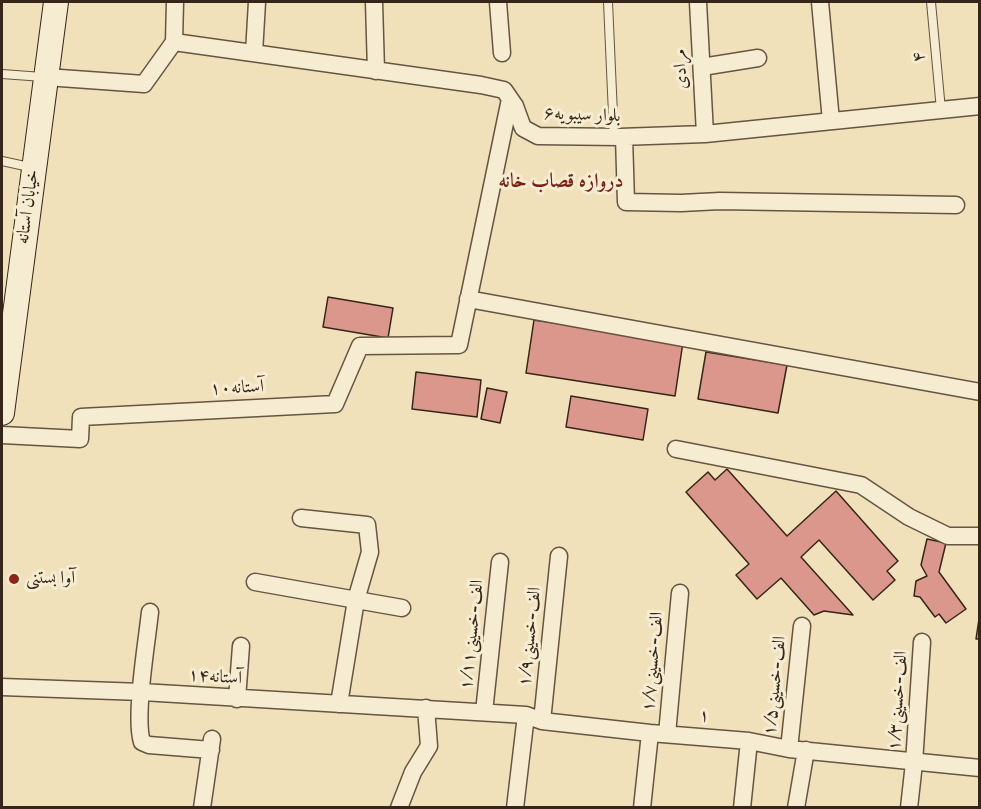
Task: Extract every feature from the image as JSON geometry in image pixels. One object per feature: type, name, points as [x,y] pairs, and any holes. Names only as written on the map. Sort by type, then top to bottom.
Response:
[{"type":"street","name":"خیابان آستانه","points":[[2,413],[13,302],[56,2]]},
{"type":"street","points":[[46,77],[144,84],[174,42],[175,2]]},
{"type":"street","points":[[254,53],[257,2]]},
{"type":"street","points":[[375,2],[376,70]]},
{"type":"street","points":[[498,2],[502,53]]},
{"type":"street","name":"مرادی","points":[[698,2],[705,134]]},
{"type":"street","points":[[820,2],[831,121]]},
{"type":"street","points":[[174,42],[504,90],[510,99],[468,299],[980,392]]},
{"type":"street","points":[[702,67],[758,58]]},
{"type":"street","name":"۶بلوار سیبویه","points":[[510,99],[523,128],[538,136],[619,137],[705,134],[980,106]]},
{"type":"street","points":[[619,137],[626,202],[720,201],[956,205]]},
{"type":"street","name":"آستانه۱۰","points":[[2,435],[80,439],[81,417],[335,404],[360,346],[459,345],[468,299]]},
{"type":"street","points":[[676,448],[861,485],[909,516],[948,536],[980,536]]},
{"type":"street","points":[[301,518],[367,525],[370,552],[356,600],[339,704]]},
{"type":"street","name":"الف-خسینی۱/۹","points":[[542,721],[559,556]]},
{"type":"street","name":"الف-خسینی۱/۱۱","points":[[484,712],[500,562]]},
{"type":"street","points":[[255,582],[402,608]]},
{"type":"street","name":"الف-خسینی۱/۷","points":[[642,807],[658,734],[680,593]]},
{"type":"street","points":[[150,612],[139,734],[142,741],[149,745],[211,744],[202,807]]},
{"type":"street","name":"الف-خسینی۱/۵","points":[[796,807],[802,627]]},
{"type":"street","name":"الف-خسینی۱/۳","points":[[909,807],[922,642]]},
{"type":"street","points":[[237,699],[241,646]]},
{"type":"street","name":"آستانه۱۴","points":[[2,687],[426,708]]},
{"type":"street","points":[[399,807],[413,772],[429,746],[426,708]]},
{"type":"street","name":"۱","points":[[426,708],[526,715],[542,721],[749,741],[797,750],[980,768]]},
{"type":"street","points":[[515,807],[526,715]]},
{"type":"street","points":[[742,807],[749,741]]},
{"type":"lane","points":[[608,2],[619,137]]},
{"type":"lane","name":"۴","points":[[931,2],[941,110]]},
{"type":"lane","points":[[2,74],[46,77]]},
{"type":"lane","points":[[2,161],[34,168]]},
{"type":"building","points":[[328,297],[393,308],[388,338],[323,327]]},
{"type":"building","points":[[534,320],[683,342],[675,396],[526,373]]},
{"type":"building","points":[[706,352],[787,365],[778,413],[698,399]]},
{"type":"building","points":[[416,372],[481,380],[477,417],[412,409]]},
{"type":"building","points":[[487,388],[507,392],[500,423],[481,419]]},
{"type":"building","points":[[571,396],[648,409],[643,440],[566,427]]},
{"type":"building","points":[[727,469],[787,536],[836,491],[898,561],[887,571],[895,580],[873,600],[819,540],[801,557],[853,615],[824,611],[814,615],[781,578],[757,599],[736,575],[749,564],[686,492],[708,472],[715,480]]},
{"type":"building","points":[[927,539],[946,543],[939,572],[966,609],[946,623],[939,614],[935,617],[920,597],[914,596],[916,581],[927,576],[921,565]]},
{"type":"building","points":[[980,612],[980,639],[976,639]]},
{"type":"place","name":"آوا بستنی","points":[[14,579]]},
{"type":"district","name":"دروازه قصاب خانه","points":[[561,183]]}]
